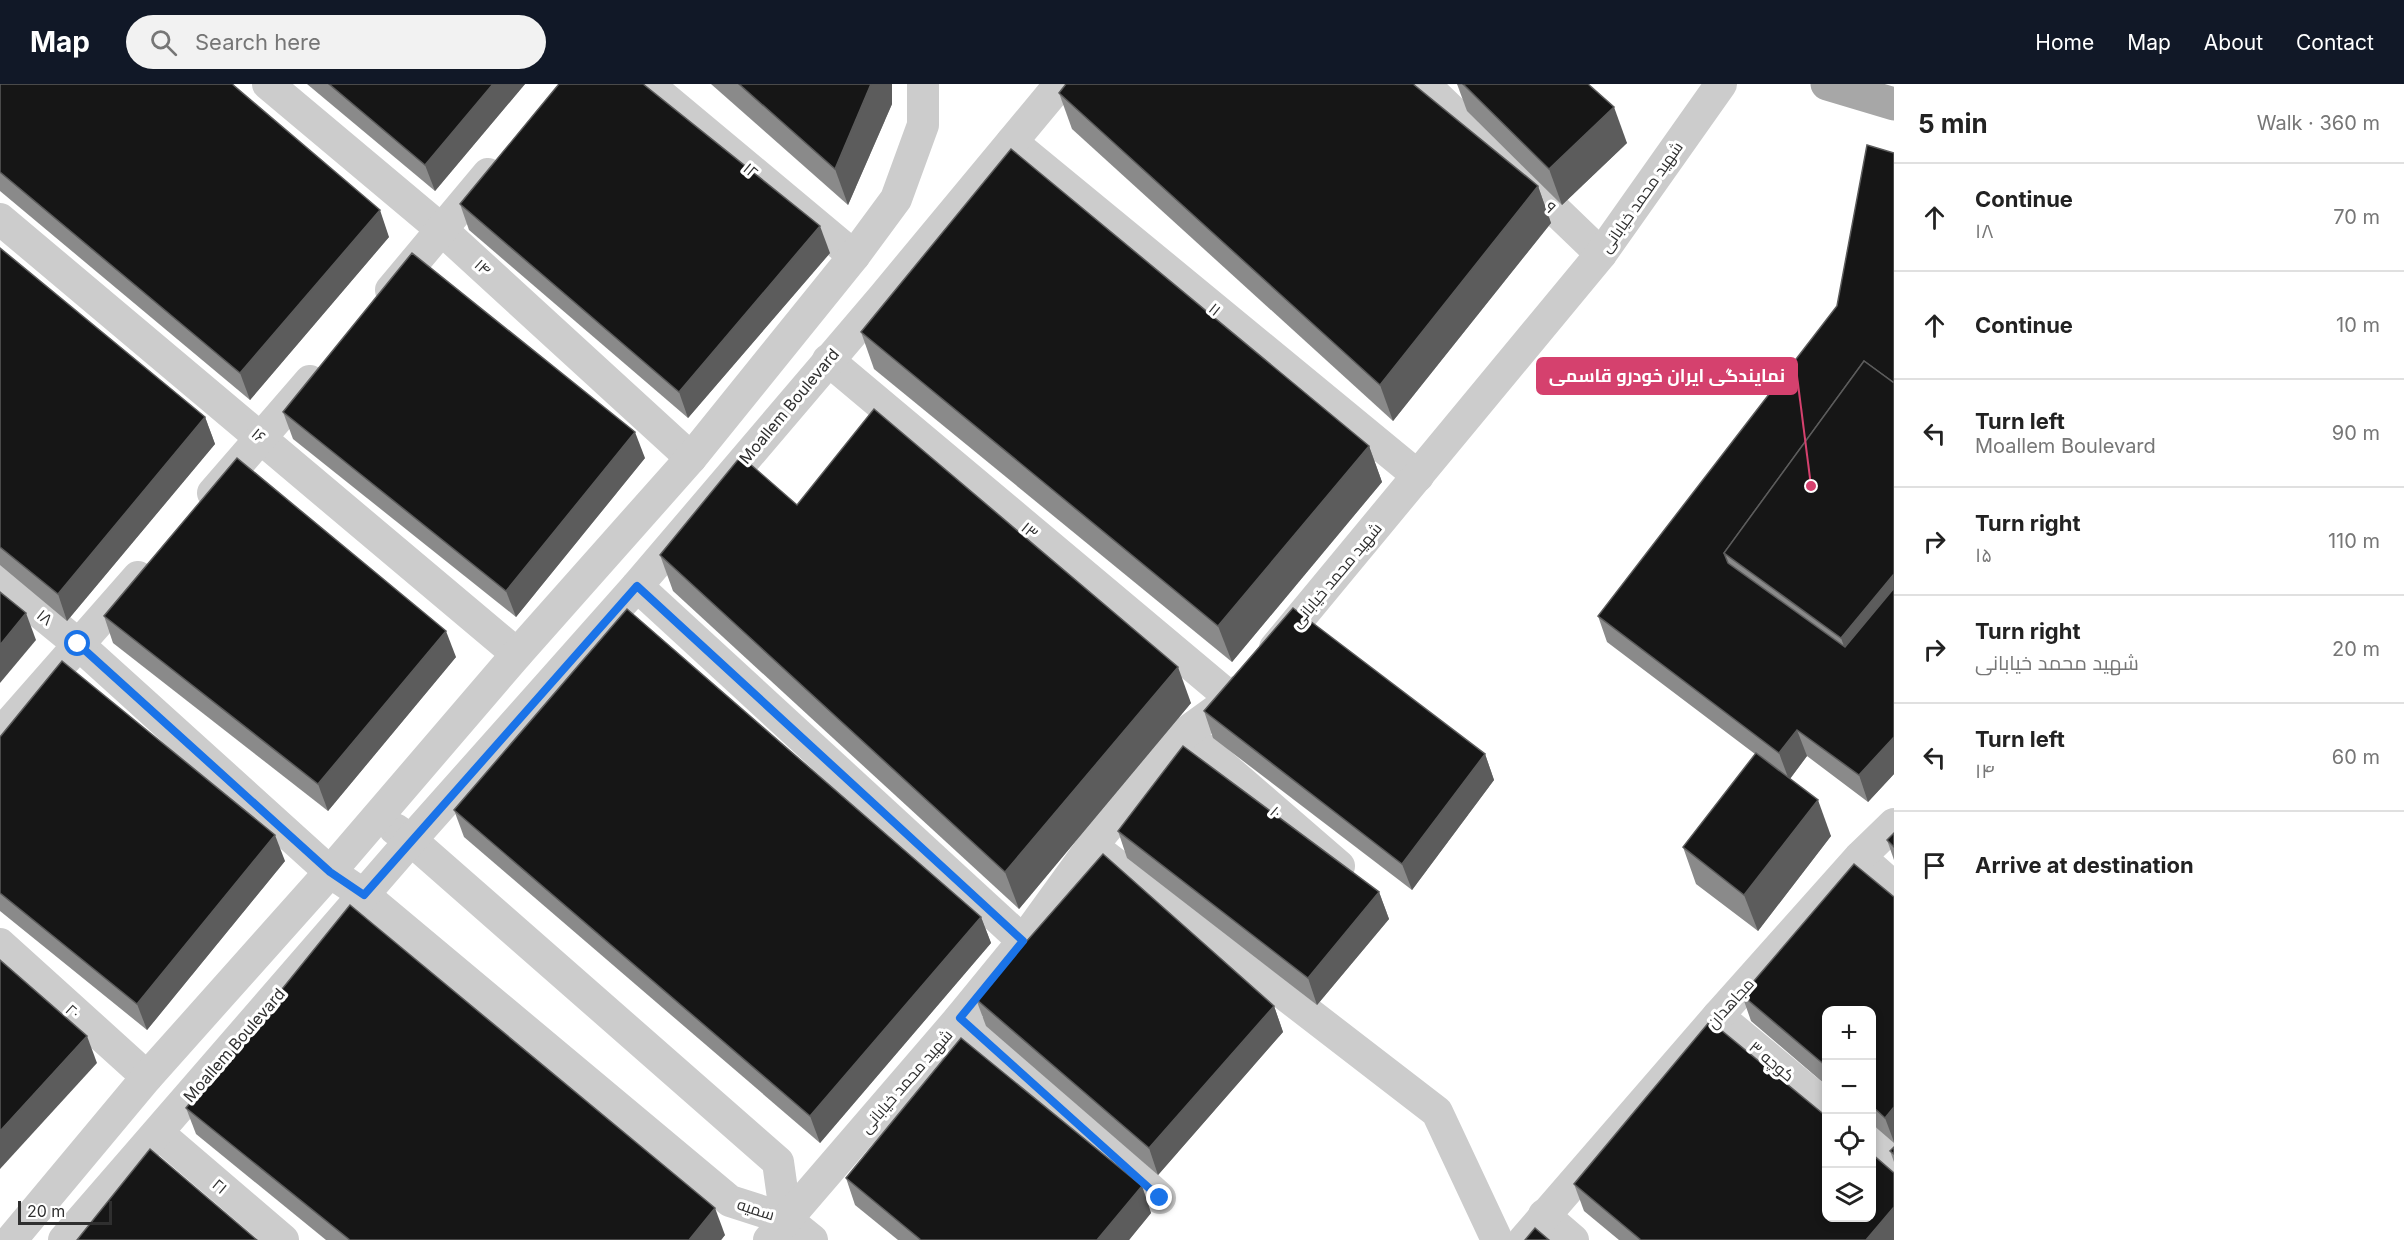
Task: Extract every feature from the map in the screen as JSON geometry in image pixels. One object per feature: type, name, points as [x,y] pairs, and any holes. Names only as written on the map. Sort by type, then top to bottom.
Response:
[{"type":"main road","points":[[1827,84],[1894,104]]},
{"type":"street","name":"۱۴","points":[[268,84],[442,230],[691,458]]},
{"type":"street","name":"۱۲","points":[[648,84],[854,256]]},
{"type":"street","points":[[11,1240],[147,1077],[330,872],[517,654],[691,458],[854,256],[896,199],[923,125],[923,84]]},
{"type":"street","name":"Moallem Boulevard","points":[[64,1240],[411,840],[637,586],[1060,84]]},
{"type":"street","name":"۹","points":[[1424,84],[1601,254]]},
{"type":"street","name":"شهید محمد خیابانی","points":[[777,1230],[960,1018],[1023,941],[1092,846],[1185,733],[1233,699],[1601,254],[1721,84]]},
{"type":"street","name":"۱۱","points":[[1012,142],[1418,476]]},
{"type":"street","points":[[372,311],[510,148]]},
{"type":"street","name":"۱۶","points":[[0,219],[517,654]]},
{"type":"street","points":[[193,515],[332,356]]},
{"type":"street","name":"۱۳","points":[[828,360],[1233,699]]},
{"type":"street","points":[[0,734],[155,558]]},
{"type":"street","name":"۱۸","points":[[0,580],[78,644],[330,872]]},
{"type":"street","points":[[637,586],[1023,941]]},
{"type":"street","name":"۱۰","points":[[1185,733],[1358,883]]},
{"type":"street","name":"سمیه","points":[[378,816],[411,840],[778,1162],[777,1230]]},
{"type":"street","name":"مجاهدان","points":[[1524,1240],[1718,1016],[1860,857],[1894,824]]},
{"type":"street","points":[[1092,846],[1437,1112],[1497,1240]]},
{"type":"street","points":[[1860,857],[1894,887]]},
{"type":"street","name":"سمیه","points":[[330,872],[364,895],[730,1201],[777,1230]]},
{"type":"street","name":"۲۰","points":[[0,944],[147,1077]]},
{"type":"street","name":"کوچه ۳","points":[[1718,1016],[1822,1102]]},
{"type":"street","points":[[960,1018],[1160,1198]]},
{"type":"street","name":"۲۱","points":[[158,1133],[283,1240]]},
{"type":"street","points":[[1544,1215],[1573,1240]]},
{"type":"street","points":[[777,1230],[812,1240]]},
{"type":"building","points":[[0,84],[232,84],[380,210],[240,373],[0,172]]},
{"type":"building","points":[[329,84],[493,84],[425,165]]},
{"type":"building","points":[[559,84],[643,84],[820,226],[679,392],[460,204]]},
{"type":"building","points":[[739,84],[871,84],[835,169]]},
{"type":"building","points":[[1066,84],[1413,84],[1538,186],[1380,385],[1059,93]]},
{"type":"building","points":[[1463,84],[1588,84],[1614,107],[1549,169]]},
{"type":"building","points":[[1867,145],[1894,153],[1894,383],[1864,361],[1724,553],[1728,563],[1845,647],[1894,588],[1894,737],[1859,775],[1797,730],[1779,753],[1598,616],[1837,306]]},
{"type":"building","points":[[1011,149],[1369,446],[1218,626],[861,332]]},
{"type":"building","points":[[0,248],[205,417],[58,594],[0,547]]},
{"type":"building","points":[[412,253],[635,432],[506,591],[283,412]]},
{"type":"building","points":[[1864,361],[1894,383],[1894,574],[1841,638],[1724,553]]},
{"type":"building","points":[[874,409],[1178,667],[1005,872],[660,555],[741,456],[797,505]]},
{"type":"building","points":[[237,458],[446,631],[318,784],[104,616]]},
{"type":"building","points":[[0,592],[26,613],[0,645]]},
{"type":"building","points":[[1293,608],[1485,754],[1402,864],[1204,711]]},
{"type":"building","points":[[627,609],[981,917],[810,1116],[454,810]]},
{"type":"building","points":[[62,661],[275,835],[137,1004],[0,893],[0,737]]},
{"type":"building","points":[[1183,746],[1379,892],[1308,978],[1118,831]]},
{"type":"building","points":[[1756,753],[1818,800],[1744,895],[1683,847]]},
{"type":"building","points":[[1894,833],[1894,847],[1887,840]]},
{"type":"building","points":[[1103,854],[1274,1006],[1149,1148],[976,999]]},
{"type":"building","points":[[1854,864],[1894,897],[1894,1107],[1885,1118],[1876,1110],[1876,1006],[1822,1006],[1822,1063],[1742,995]]},
{"type":"building","points":[[350,905],[715,1208],[689,1240],[350,1240],[186,1108]]},
{"type":"building","points":[[0,960],[87,1036],[0,1131]]},
{"type":"building","points":[[1710,1021],[1822,1113],[1822,1222],[1876,1222],[1876,1157],[1894,1173],[1894,1207],[1866,1240],[1641,1240],[1574,1184]]},
{"type":"building","points":[[961,1038],[1142,1186],[1097,1240],[921,1240],[846,1178]]},
{"type":"building","points":[[150,1149],[257,1240],[77,1240]]},
{"type":"building","points":[[1535,1228],[1549,1240],[1525,1240]]},
{"type":"place","name":"نمایندگی ایران خودرو قاسمی","points":[[1811,486]]},
{"type":"route","points":[[78,644],[330,872],[364,895],[637,586],[1023,941],[960,1018],[1160,1198]]}]
